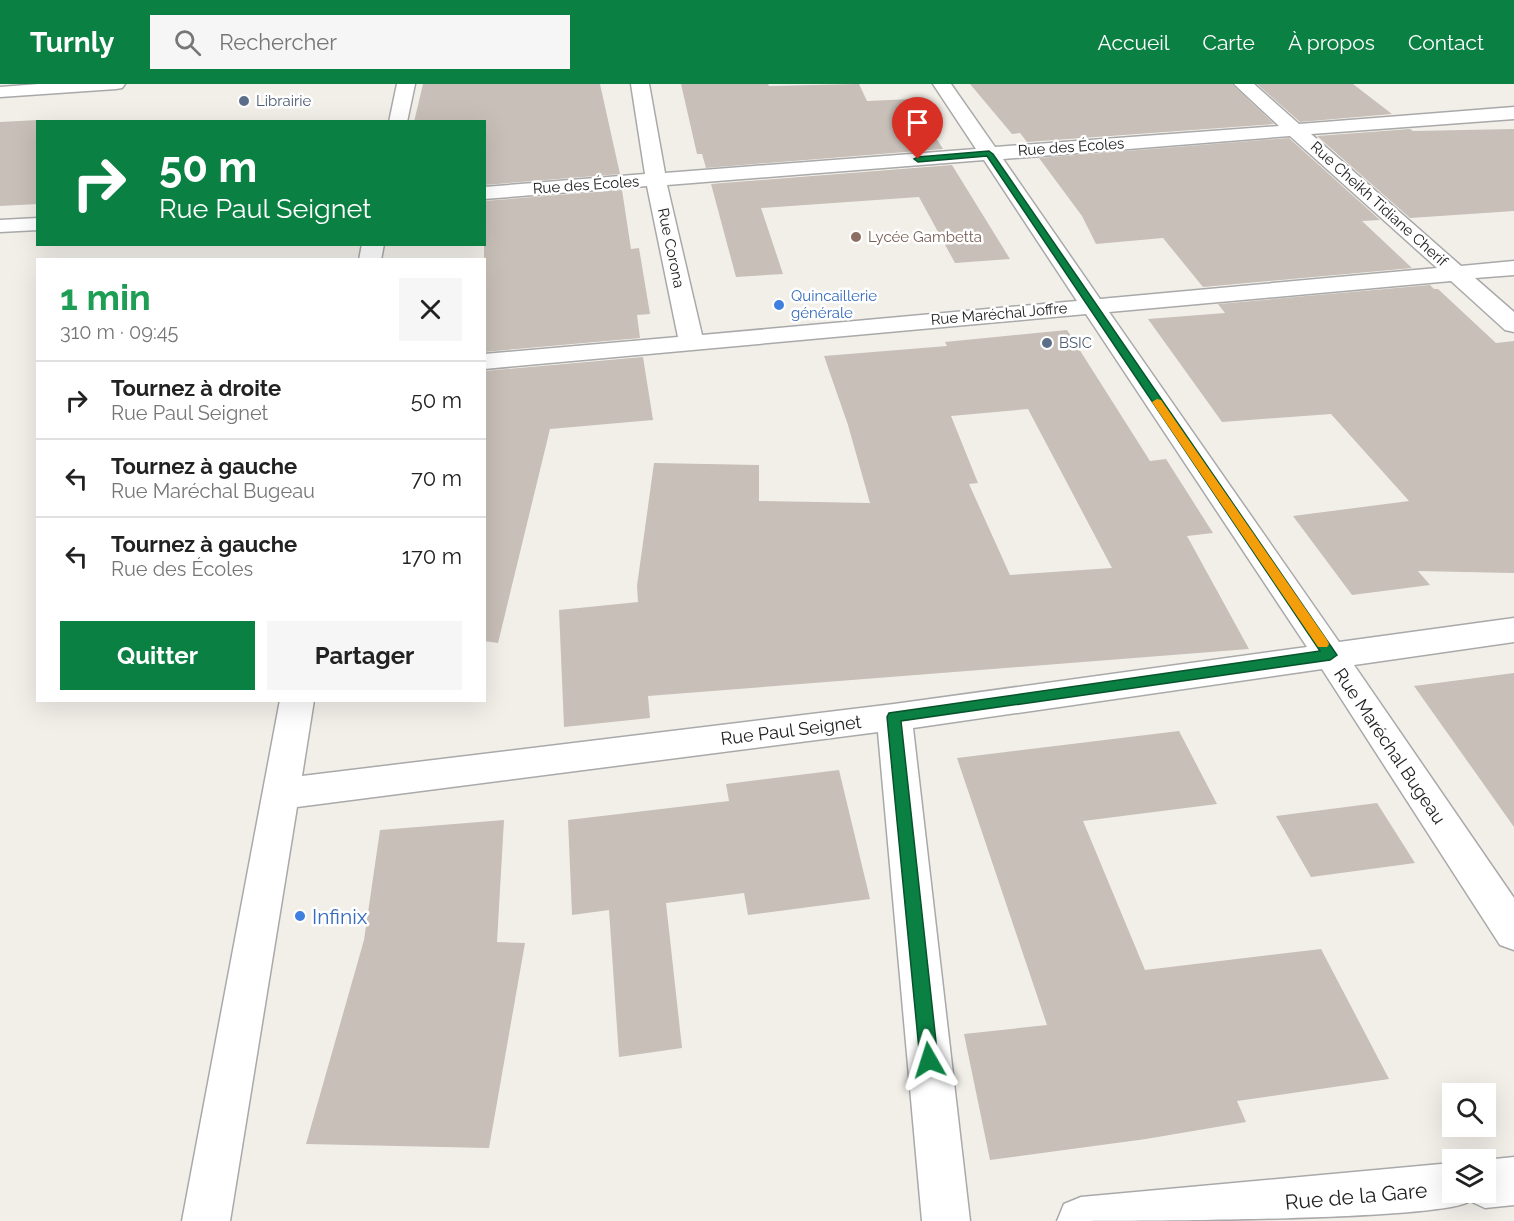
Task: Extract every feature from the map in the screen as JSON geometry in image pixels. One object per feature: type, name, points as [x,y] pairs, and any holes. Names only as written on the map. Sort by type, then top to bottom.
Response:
[{"type":"street","points":[[0,92],[116,84]]},
{"type":"street","points":[[398,120],[406,84]]},
{"type":"street","name":"Rue Corona","points":[[640,84],[656,180],[691,342]]},
{"type":"street","name":"Rue Maréchal Bugeau","points":[[942,84],[1330,655],[1514,932]]},
{"type":"street","name":"Rue Cheikh Tidiane Cherif","points":[[1243,84],[1514,325]]},
{"type":"street","name":"Rue des Écoles","points":[[486,193],[1514,113]]},
{"type":"street","points":[[0,226],[36,224]]},
{"type":"street","name":"Rue Maréchal Joffre","points":[[486,362],[1514,268]]},
{"type":"street","name":"Rue Paul Seignet","points":[[281,794],[894,717],[1514,630]]},
{"type":"street","points":[[206,1221],[297,702]]},
{"type":"street","points":[[894,717],[946,1221]]},
{"type":"street","points":[[1496,1183],[1514,1181]]},
{"type":"street","name":"Rue de la Gare","points":[[1081,1221],[1442,1188]]},
{"type":"building","points":[[423,84],[600,84],[620,174],[486,185],[486,120],[414,120]]},
{"type":"building","points":[[681,84],[768,84],[769,86],[859,84],[867,101],[912,99],[943,149],[706,168],[702,154],[697,154]]},
{"type":"building","points":[[970,84],[1232,84],[1274,124],[1027,142],[1020,133],[1012,134]]},
{"type":"building","points":[[1257,84],[1353,84],[1392,114],[1300,122]]},
{"type":"building","points":[[36,120],[36,204],[0,206],[0,122]]},
{"type":"building","points":[[1410,129],[1413,131],[1514,129],[1514,211],[1410,218],[1317,136]]},
{"type":"building","points":[[1289,138],[1380,220],[1362,221],[1412,268],[1203,287],[1163,238],[1096,244],[1082,216],[1039,158]]},
{"type":"building","points":[[952,165],[1010,259],[955,263],[919,197],[761,208],[783,274],[736,277],[711,184]]},
{"type":"building","points":[[622,190],[631,249],[639,248],[650,314],[637,315],[640,338],[486,352],[484,246],[486,246],[486,201]]},
{"type":"building","points":[[1430,285],[1438,289],[1496,343],[1514,341],[1514,573],[1418,571],[1430,585],[1352,595],[1293,516],[1409,501],[1331,414],[1222,422],[1148,319],[1225,313],[1218,304]]},
{"type":"building","points":[[1067,330],[1150,461],[1166,459],[1213,533],[1187,536],[1249,649],[648,696],[650,718],[564,727],[559,610],[638,602],[637,586],[654,463],[759,465],[759,501],[870,503],[848,425],[824,356],[947,346],[945,342]],"holes":[[[1028,409],[1112,568],[1010,575],[969,484],[978,483],[951,416]]]},
{"type":"building","points":[[643,357],[653,420],[550,429],[498,643],[486,641],[486,371]]},
{"type":"building","points":[[1514,673],[1514,827],[1414,686]]},
{"type":"building","points":[[1179,731],[1217,804],[1083,821],[1145,970],[1321,949],[1389,1079],[1237,1101],[1246,1122],[1146,1139],[990,1160],[964,1034],[1047,1025],[957,758]]},
{"type":"building","points":[[839,770],[870,899],[748,915],[744,893],[666,903],[682,1048],[619,1057],[609,910],[572,915],[568,820],[729,801],[726,784]]},
{"type":"building","points":[[1377,803],[1415,863],[1311,877],[1276,816]]},
{"type":"building","points":[[504,820],[497,942],[525,943],[489,1148],[306,1144],[364,940],[380,830]]},
{"type":"slow traffic","points":[[1157,402],[1323,644]]},
{"type":"place","name":"Librairie","points":[[244,101]]},
{"type":"place","name":"Lycée Gambetta","points":[[856,237]]},
{"type":"place","name":"Quincaillerie générale","points":[[779,305]]},
{"type":"place","name":"BSIC","points":[[1047,343]]},
{"type":"place","name":"Infinix","points":[[300,916]]},
{"type":"route","points":[[918,159],[989,154],[1330,655],[894,717],[929,1060]]}]
